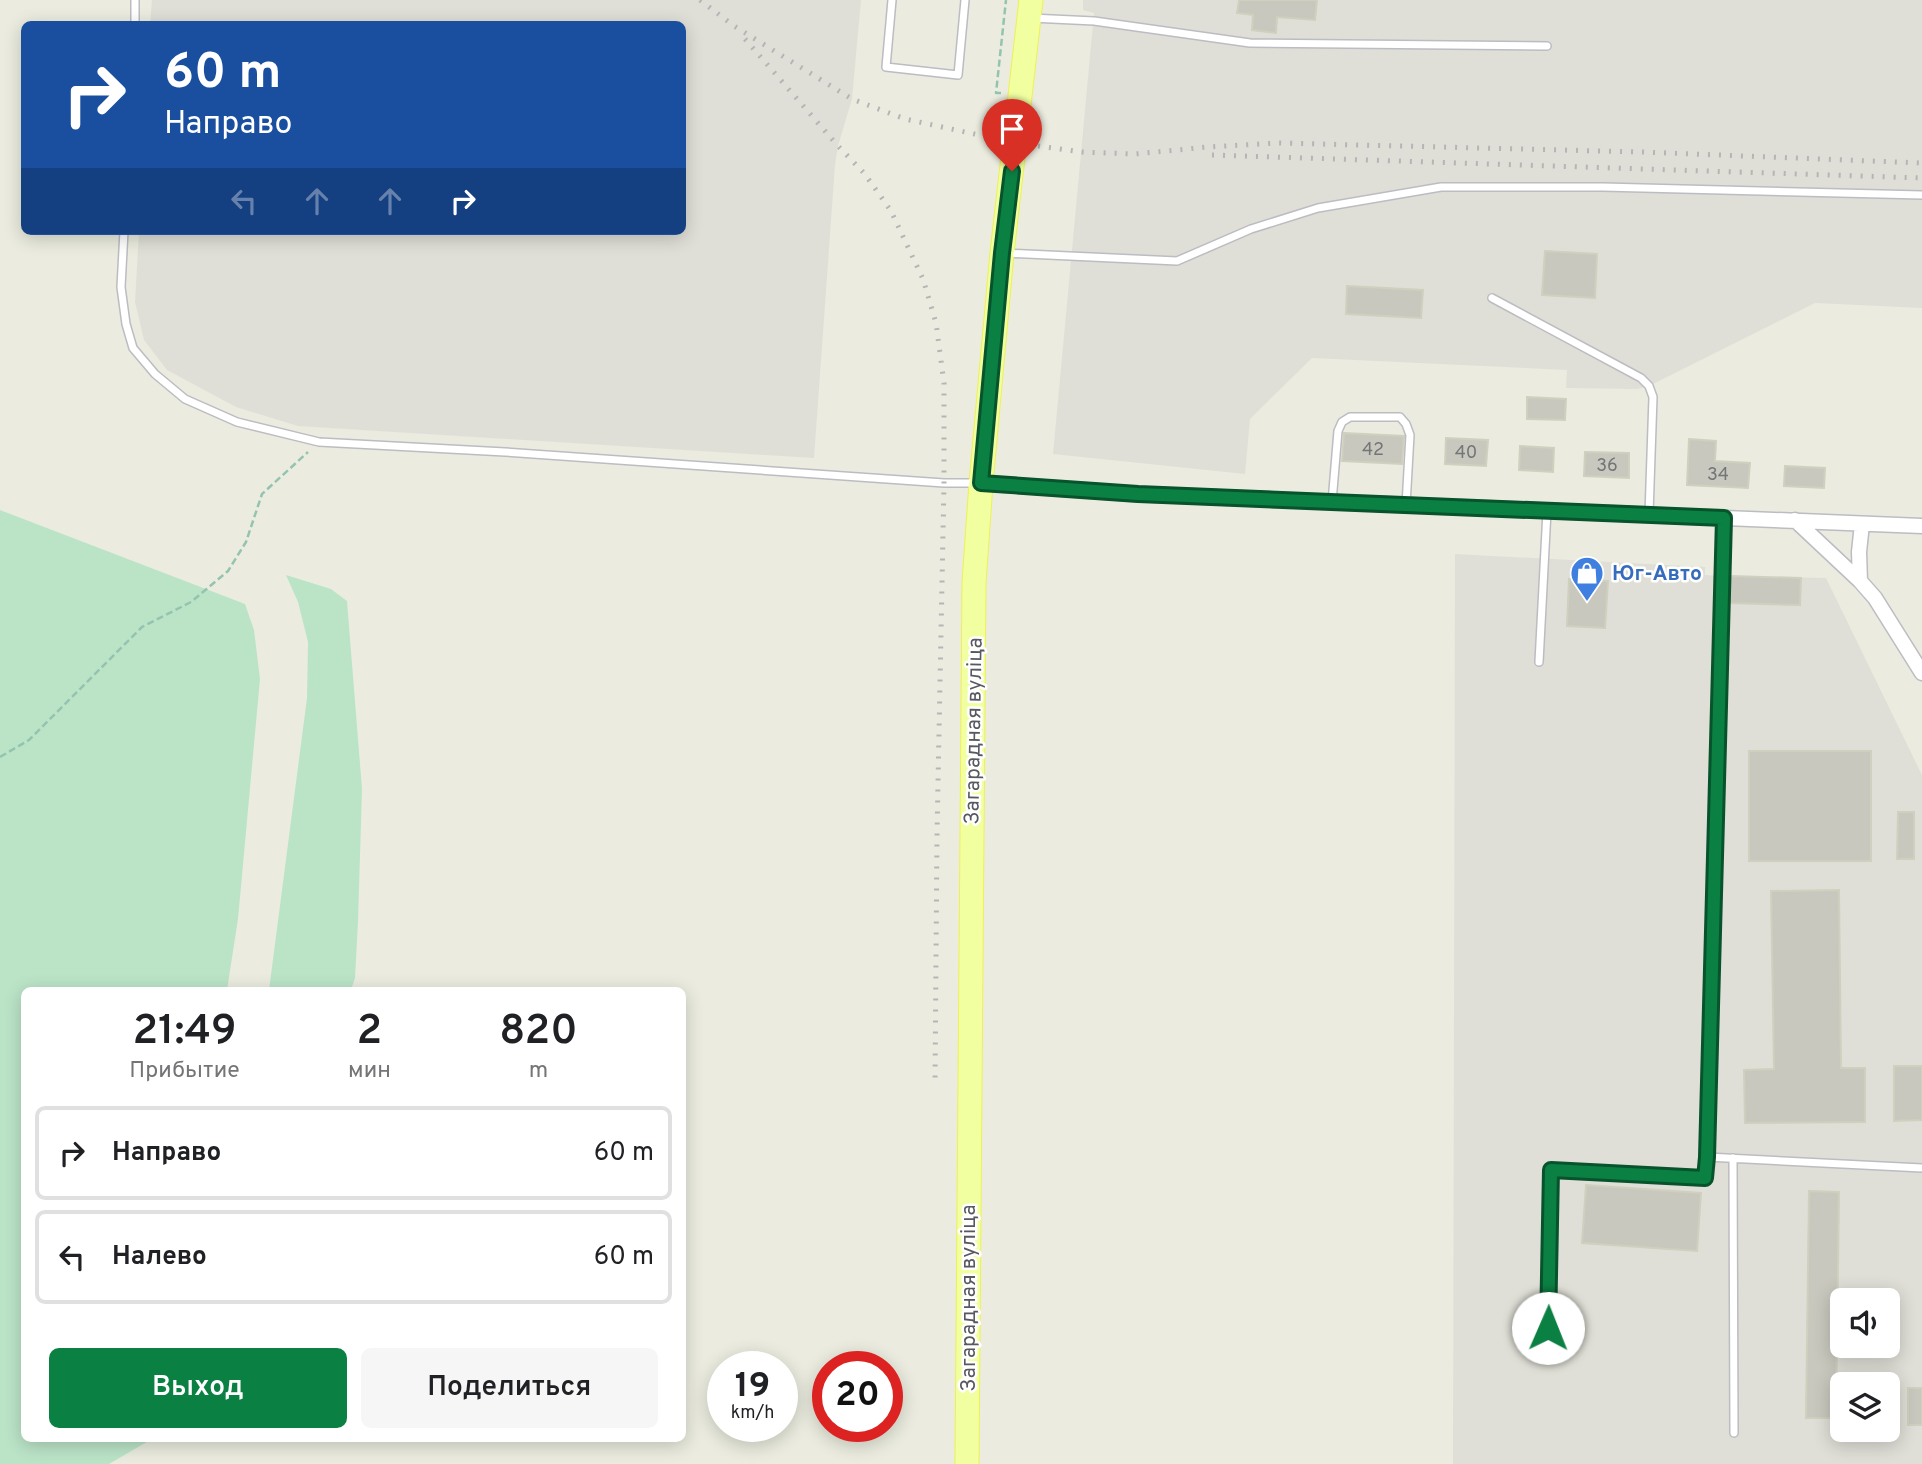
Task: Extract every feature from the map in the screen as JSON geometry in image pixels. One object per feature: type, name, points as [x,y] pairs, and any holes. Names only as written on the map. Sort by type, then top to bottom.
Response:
[{"type":"main road","name":"Загарадная вуліца","points":[[968,1464],[974,583],[1002,253],[1030,9]]},
{"type":"street","points":[[981,483],[1138,494],[1922,526]]},
{"type":"street","points":[[1795,520],[1875,598],[1922,673]]},
{"type":"street","points":[[1860,581],[1862,524]]},
{"type":"lane","points":[[135,0],[135,21]]},
{"type":"lane","points":[[892,0],[886,68],[958,75],[965,0]]},
{"type":"lane","points":[[1030,9],[1250,43],[1547,46]]},
{"type":"lane","points":[[1002,253],[1177,261],[1251,229],[1318,208],[1441,187],[1603,187],[1922,195]]},
{"type":"lane","points":[[124,235],[121,287],[126,324],[134,348],[155,374],[185,399],[237,422],[319,442],[519,453],[944,483],[981,483]]},
{"type":"lane","points":[[1492,298],[1641,378],[1649,386],[1653,397],[1649,515]]},
{"type":"lane","points":[[1332,502],[1338,431],[1342,422],[1350,417],[1400,417],[1410,435],[1406,506]]},
{"type":"lane","points":[[1539,662],[1546,511]]},
{"type":"lane","points":[[1548,1328],[1551,1170],[1705,1178],[1724,518]]},
{"type":"lane","points":[[1707,1157],[1922,1168]]},
{"type":"lane","points":[[1733,1158],[1734,1433]]},
{"type":"path","points":[[1006,0],[996,93],[1020,94]]},
{"type":"path","points":[[0,757],[29,740],[142,627],[191,602],[229,571],[246,541],[262,494],[319,442]]},
{"type":"shaded area","points":[[152,0],[861,0],[852,99],[835,165],[814,458],[298,426],[236,407],[167,370],[144,340],[135,302],[139,235],[686,235],[686,21],[150,21]]},
{"type":"shaded area","points":[[1083,0],[1922,0],[1922,308],[1815,303],[1649,386],[1637,389],[1566,388],[1567,370],[1312,358],[1250,419],[1245,474],[1053,454],[1094,13],[1083,10]]},
{"type":"shaded area","points":[[1455,554],[1705,567],[1705,575],[1826,578],[1922,775],[1922,1464],[1453,1464]]},
{"type":"green space","points":[[0,510],[245,604],[254,630],[260,679],[238,919],[227,987],[21,987],[21,1442],[147,1442],[109,1464],[0,1464]]},
{"type":"green space","points":[[286,575],[331,589],[347,601],[362,789],[358,922],[355,978],[352,987],[269,987],[307,698],[308,642],[298,602]]},
{"type":"building","points":[[1239,0],[1317,0],[1315,20],[1277,17],[1276,33],[1252,30],[1253,15],[1237,13]]},
{"type":"building","points":[[1545,251],[1597,254],[1595,298],[1542,295]]},
{"type":"building","points":[[1347,286],[1423,290],[1421,318],[1346,314]]},
{"type":"building","points":[[1527,397],[1566,399],[1565,420],[1527,419]]},
{"type":"building","points":[[1344,433],[1404,436],[1402,464],[1342,461]]},
{"type":"building","points":[[1446,438],[1488,440],[1486,466],[1445,464]]},
{"type":"building","points":[[1689,439],[1716,441],[1715,461],[1750,463],[1748,488],[1687,485]]},
{"type":"building","points":[[1520,446],[1554,448],[1553,472],[1519,470]]},
{"type":"building","points":[[1585,452],[1629,453],[1629,478],[1584,476]]},
{"type":"building","points":[[1785,466],[1825,468],[1824,488],[1784,486]]},
{"type":"building","points":[[1730,576],[1801,578],[1800,605],[1729,603]]},
{"type":"building","name":"Юг-Авто","points":[[1569,579],[1608,581],[1605,628],[1567,626]]},
{"type":"building","points":[[1749,751],[1871,751],[1871,861],[1749,861]]},
{"type":"building","points":[[1898,812],[1914,812],[1914,859],[1897,859]]},
{"type":"building","points":[[1839,890],[1841,1068],[1865,1068],[1865,1122],[1745,1123],[1744,1070],[1774,1069],[1771,891]]},
{"type":"building","points":[[1894,1066],[1922,1066],[1922,1120],[1894,1121]]},
{"type":"building","points":[[1586,1185],[1701,1193],[1697,1251],[1582,1243]]},
{"type":"building","points":[[1809,1191],[1839,1192],[1838,1288],[1830,1288],[1830,1358],[1837,1358],[1837,1372],[1830,1372],[1830,1418],[1806,1418]]},
{"type":"building","points":[[1908,1388],[1922,1388],[1922,1425],[1908,1425]]},
{"type":"railway","points":[[700,0],[734,26],[852,99],[905,119],[1016,143],[1082,152],[1135,154],[1279,143],[1642,152],[1922,163]]},
{"type":"railway","points":[[745,39],[864,173],[891,211],[923,279],[936,323],[944,383],[944,483],[935,1082]]},
{"type":"railway","points":[[1212,155],[1922,178]]},
{"type":"place","name":"Юг-Авто","points":[[1587,603]]},
{"type":"route","points":[[1012,171],[981,483],[1138,494],[1724,518],[1705,1178],[1551,1170],[1548,1328]]}]
